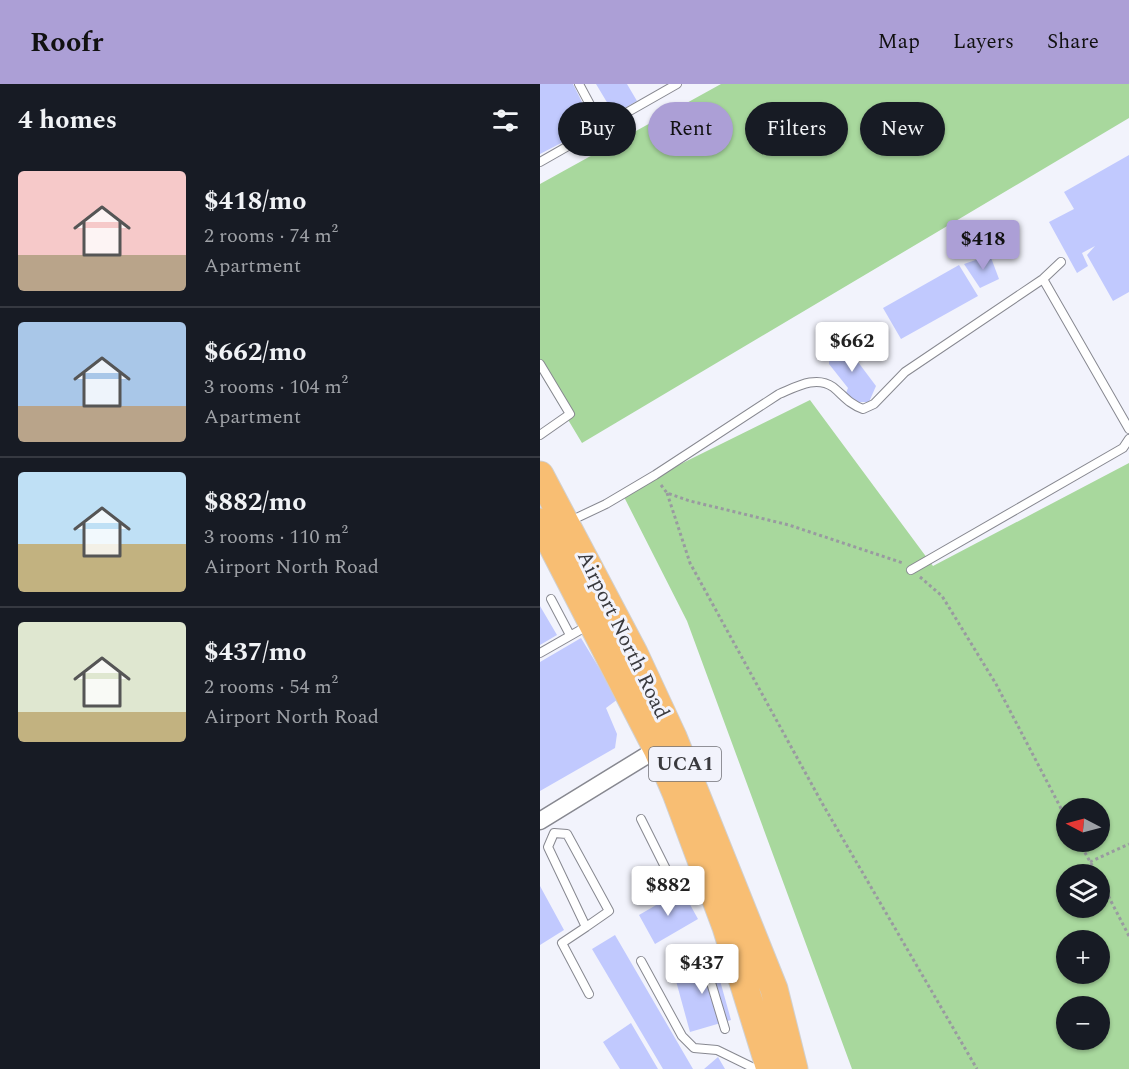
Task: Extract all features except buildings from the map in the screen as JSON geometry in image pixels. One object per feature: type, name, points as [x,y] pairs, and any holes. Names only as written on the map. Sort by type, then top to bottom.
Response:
[{"type":"main road","name":"Airport North Road","points":[[540,475],[567,522],[634,653],[708,818],[774,989],[794,1069]]},
{"type":"main road","name":"Airport North Road","points":[[540,522],[581,629],[657,749],[676,794],[726,927],[770,1069]]},
{"type":"street","points":[[547,824],[657,749]]},
{"type":"lane","points":[[579,84],[589,102]]},
{"type":"lane","points":[[636,108],[677,84]]},
{"type":"lane","points":[[540,162],[558,152]]},
{"type":"lane","points":[[567,522],[606,504],[655,475],[779,394],[805,384],[821,382],[832,386],[850,405],[863,409],[874,404],[904,372],[1043,279],[1061,262]]},
{"type":"lane","points":[[1043,279],[1129,429]]},
{"type":"lane","points":[[540,364],[570,414],[540,435]]},
{"type":"lane","points":[[911,570],[1123,448],[1129,439]]},
{"type":"lane","points":[[540,653],[581,629],[551,600]]},
{"type":"lane","points":[[641,819],[669,876]]},
{"type":"lane","points":[[586,927],[548,847],[547,824],[567,834],[596,882],[609,911],[562,944],[589,994]]},
{"type":"lane","points":[[703,956],[725,1029]]},
{"type":"lane","points":[[641,961],[682,1036],[694,1048],[717,1050],[756,1069]]},
{"type":"path","points":[[655,475],[667,494],[690,563],[822,803],[977,1069]]},
{"type":"path","points":[[667,494],[789,525],[899,560],[942,596],[996,684],[1056,799]]},
{"type":"path","points":[[1084,852],[1090,862],[1129,844]]},
{"type":"path","points":[[1110,899],[1129,936]]},
{"type":"green space","points":[[721,84],[1129,84],[1129,118],[582,443],[540,373],[540,184],[591,156],[636,156],[636,131],[648,124],[648,156],[733,156],[733,102],[688,102]]},
{"type":"green space","points":[[810,400],[933,566],[1129,463],[1129,1069],[852,1069],[687,621],[622,493]]}]
